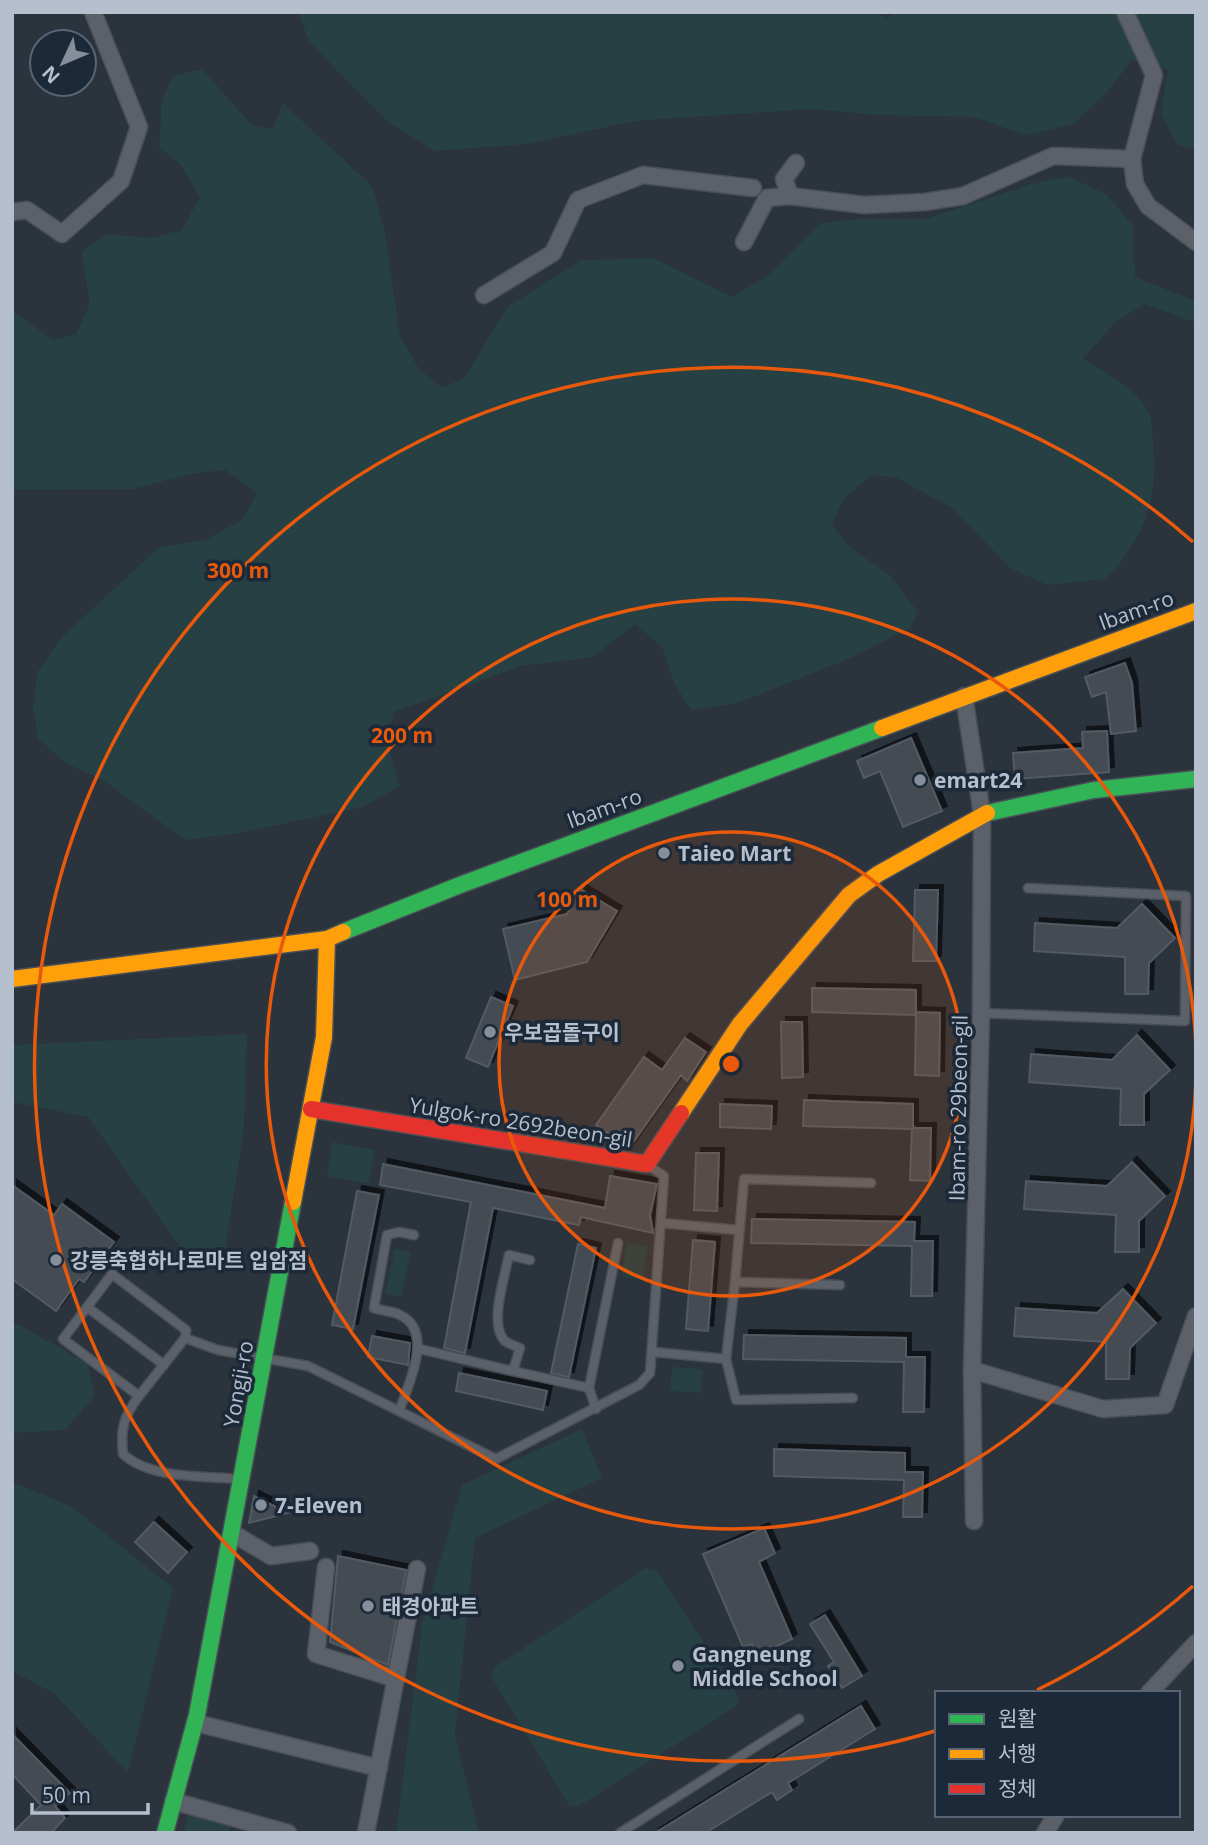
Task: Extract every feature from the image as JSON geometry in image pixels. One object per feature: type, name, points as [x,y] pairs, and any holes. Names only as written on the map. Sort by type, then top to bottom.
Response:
[{"type":"street","points":[[12,212],[27,210],[62,234],[121,181],[139,127],[93,12]]},
{"type":"street","points":[[1125,12],[1154,75],[1132,159],[1135,184],[1148,206],[1196,242]]},
{"type":"street","points":[[484,295],[553,253],[578,200],[643,175],[751,185],[767,198],[790,196],[864,205],[925,202],[963,196],[1053,156],[1132,159]]},
{"type":"street","points":[[790,196],[784,179],[796,163]]},
{"type":"street","points":[[744,242],[767,198]]},
{"type":"street","name":"Ibam-ro","points":[[12,979],[327,939],[460,885],[1196,611]]},
{"type":"street","name":"Ibam-ro 29beon-gil","points":[[964,696],[982,814],[981,1013],[972,1370],[974,1521]]},
{"type":"street","name":"Yulgok-ro 2692beon-gil","points":[[311,1109],[647,1164],[740,1024],[849,895],[878,874],[982,814],[1094,790],[1196,779]]},
{"type":"street","name":"Yongji-ro","points":[[165,1833],[196,1723],[311,1109],[324,1037],[327,939]]},
{"type":"street","points":[[972,1370],[1103,1409],[1166,1405],[1196,1316]]},
{"type":"street","points":[[232,1533],[271,1556],[310,1551]]},
{"type":"street","points":[[326,1567],[316,1654],[396,1679]]},
{"type":"street","points":[[366,1833],[417,1569]]},
{"type":"street","points":[[1151,1691],[1196,1643]]},
{"type":"street","points":[[196,1723],[379,1768]]},
{"type":"street","points":[[173,1801],[288,1833]]},
{"type":"street","points":[[1045,1833],[1055,1817]]},
{"type":"lane","points":[[1177,781],[1196,789]]},
{"type":"lane","points":[[1028,888],[1196,897]]},
{"type":"lane","points":[[981,1013],[1185,1021],[1186,896]]},
{"type":"lane","points":[[185,1338],[218,1350],[308,1366],[496,1459],[639,1385],[650,1373],[654,1352],[663,1177],[647,1164]]},
{"type":"lane","points":[[853,1398],[736,1400],[726,1359],[744,1179],[871,1182]]},
{"type":"lane","points":[[662,1223],[738,1230]]},
{"type":"lane","points":[[399,1411],[420,1349],[409,1321],[400,1314],[374,1308],[387,1235],[399,1232],[414,1235]]},
{"type":"lane","points":[[596,1409],[589,1388],[618,1243]]},
{"type":"lane","points":[[513,1371],[520,1348],[505,1342],[501,1334],[498,1302],[509,1255],[530,1261]]},
{"type":"lane","points":[[139,1396],[63,1339],[112,1274],[186,1329],[185,1338],[123,1417],[123,1454],[135,1465],[185,1474],[242,1479]]},
{"type":"lane","points":[[735,1282],[840,1285]]},
{"type":"lane","points":[[87,1307],[164,1365]]},
{"type":"lane","points":[[420,1349],[589,1388]]},
{"type":"lane","points":[[654,1352],[726,1359]]},
{"type":"lane","points":[[620,1833],[799,1719]]},
{"type":"green space","points":[[298,12],[879,12],[886,19],[897,12],[1196,12],[1196,150],[1176,144],[1161,113],[1168,70],[1132,60],[1108,91],[1074,124],[1026,135],[973,117],[876,115],[814,109],[635,121],[528,144],[435,151],[387,121],[346,80],[309,41]]},
{"type":"green space","points":[[202,69],[253,126],[273,129],[283,103],[372,186],[385,232],[400,336],[419,369],[441,387],[464,379],[507,307],[582,260],[653,258],[732,297],[770,274],[821,223],[858,219],[926,219],[1032,184],[1068,176],[1107,195],[1133,226],[1135,277],[1196,301],[1196,323],[1145,304],[1117,321],[1083,358],[1127,387],[1150,414],[1154,482],[1146,517],[1139,533],[1106,579],[1047,585],[1010,568],[952,508],[897,478],[871,475],[843,500],[832,525],[852,549],[890,575],[918,612],[910,628],[851,658],[738,703],[691,710],[674,683],[662,647],[635,624],[593,657],[522,666],[394,712],[387,741],[400,786],[363,807],[240,833],[185,840],[103,780],[65,763],[38,738],[33,706],[38,671],[62,637],[159,547],[205,540],[243,519],[257,493],[225,470],[190,474],[133,489],[12,490],[12,310],[53,340],[76,334],[90,303],[81,252],[107,234],[151,238],[181,230],[200,198],[181,165],[159,147],[162,99],[174,75]]},
{"type":"green space","points":[[247,1034],[244,1128],[222,1271],[190,1261],[88,1117],[12,1102],[12,1045]]},
{"type":"green space","points":[[332,1142],[375,1150],[369,1184],[327,1176]]},
{"type":"green space","points":[[627,1243],[647,1246],[643,1280],[622,1277]]},
{"type":"green space","points":[[395,1249],[411,1252],[401,1297],[385,1293]]},
{"type":"green space","points":[[18,1324],[88,1364],[95,1396],[65,1430],[12,1433],[12,1325]]},
{"type":"green space","points":[[672,1367],[703,1369],[701,1393],[670,1391]]},
{"type":"green space","points":[[582,1429],[602,1478],[475,1538],[455,1734],[479,1833],[396,1833],[422,1624],[462,1485]]},
{"type":"green space","points":[[12,1482],[71,1506],[173,1588],[128,1773],[55,1694],[12,1671]]},
{"type":"green space","points":[[646,1568],[657,1571],[739,1697],[736,1706],[579,1806],[570,1807],[491,1676],[493,1668]]},
{"type":"green space","points":[[190,1808],[232,1819],[229,1833],[183,1833]]},
{"type":"building","points":[[1125,663],[1132,683],[1136,731],[1111,734],[1106,692],[1092,697],[1085,677]]},
{"type":"building","points":[[1107,731],[1109,772],[1015,779],[1013,753],[1083,748],[1082,732]]},
{"type":"building","points":[[911,738],[942,811],[903,827],[880,771],[864,778],[857,761]]},
{"type":"building","points":[[582,890],[617,911],[587,962],[515,980],[503,929],[567,914]]},
{"type":"building","points":[[915,890],[938,890],[936,961],[913,961]]},
{"type":"building","points":[[1142,904],[1175,938],[1149,963],[1148,994],[1125,994],[1125,957],[1034,951],[1035,923],[1117,928]]},
{"type":"building","points":[[812,988],[916,990],[916,1015],[812,1012]]},
{"type":"building","name":"우보곱돌구이","points":[[491,997],[513,1006],[488,1067],[466,1058]]},
{"type":"building","points":[[916,1012],[940,1013],[939,1076],[915,1075]]},
{"type":"building","points":[[781,1022],[802,1022],[803,1077],[782,1078]]},
{"type":"building","points":[[1137,1035],[1170,1070],[1144,1094],[1144,1125],[1120,1125],[1121,1089],[1029,1082],[1031,1054],[1112,1060]]},
{"type":"building","points":[[685,1038],[706,1052],[687,1081],[681,1075],[629,1148],[596,1125],[644,1057],[662,1070]]},
{"type":"building","points":[[804,1100],[913,1104],[913,1128],[931,1128],[930,1181],[910,1180],[912,1129],[803,1126]]},
{"type":"building","points":[[720,1104],[772,1106],[771,1129],[720,1127]]},
{"type":"building","points":[[696,1153],[719,1153],[717,1211],[694,1210]]},
{"type":"building","points":[[1132,1162],[1165,1196],[1139,1221],[1139,1252],[1115,1252],[1116,1215],[1024,1209],[1026,1181],[1107,1186]]},
{"type":"building","points":[[383,1164],[605,1208],[610,1176],[657,1184],[650,1215],[653,1233],[581,1217],[579,1225],[493,1208],[465,1353],[444,1348],[471,1202],[380,1185]]},
{"type":"building","name":"강릉축협하나로마트 입암점","points":[[12,1185],[54,1215],[62,1204],[114,1242],[84,1282],[79,1279],[56,1311],[12,1279]]},
{"type":"building","points":[[357,1191],[379,1195],[353,1329],[332,1325]]},
{"type":"building","points":[[752,1219],[915,1222],[914,1241],[933,1241],[932,1296],[911,1296],[912,1246],[751,1243]]},
{"type":"building","points":[[693,1240],[715,1242],[708,1331],[686,1329]]},
{"type":"building","points":[[578,1244],[596,1248],[569,1377],[551,1373]]},
{"type":"building","points":[[1123,1289],[1156,1323],[1130,1348],[1129,1379],[1106,1379],[1106,1342],[1014,1336],[1016,1308],[1097,1313]]},
{"type":"building","points":[[744,1335],[906,1338],[906,1357],[925,1357],[924,1412],[903,1412],[904,1362],[743,1359]]},
{"type":"building","points":[[372,1336],[410,1343],[408,1365],[368,1357]]},
{"type":"building","points":[[459,1373],[547,1391],[543,1410],[456,1391]]},
{"type":"building","points":[[774,1449],[905,1453],[905,1472],[923,1472],[922,1517],[903,1517],[904,1480],[774,1476]]},
{"type":"building","name":"7-Eleven","points":[[254,1496],[288,1513],[249,1523]]},
{"type":"building","points":[[154,1522],[187,1552],[168,1573],[135,1542]]},
{"type":"building","points":[[764,1528],[775,1553],[759,1562],[792,1639],[757,1655],[752,1644],[743,1647],[703,1554]]},
{"type":"building","name":"태경아파트","points":[[338,1556],[406,1570],[388,1665],[330,1642]]},
{"type":"building","points":[[825,1615],[862,1676],[842,1688],[828,1666],[834,1662],[810,1624]]},
{"type":"building","points":[[861,1706],[875,1729],[788,1783],[792,1790],[777,1800],[772,1792],[705,1833],[655,1833]]},
{"type":"building","points":[[12,1734],[70,1793],[55,1806],[65,1818],[51,1833],[12,1833],[41,1805],[12,1774]]},
{"type":"traffic: fast","points":[[343,932],[460,885],[882,728]]},
{"type":"traffic: fast","points":[[987,813],[1094,790],[1196,779]]},
{"type":"traffic: fast","points":[[165,1833],[197,1715],[293,1202]]},
{"type":"traffic: slow","points":[[882,728],[1196,611]]},
{"type":"traffic: slow","points":[[681,1113],[740,1024],[849,895],[878,874],[987,813]]},
{"type":"traffic: slow","points":[[12,979],[327,939],[343,932]]},
{"type":"traffic: slow","points":[[293,1202],[324,1037],[327,939]]},
{"type":"traffic: jam","points":[[311,1109],[647,1164],[681,1113]]},
{"type":"place","name":"emart24","points":[[920,780]]},
{"type":"place","name":"Taieo Mart","points":[[664,853]]},
{"type":"place","name":"우보곱돌구이","points":[[490,1032]]},
{"type":"place","name":"강릉축협하나로마트 입암점","points":[[56,1260]]},
{"type":"place","name":"7-Eleven","points":[[261,1505]]},
{"type":"place","name":"태경아파트","points":[[368,1606]]},
{"type":"place","name":"Gangneung Middle School","points":[[678,1666]]}]
